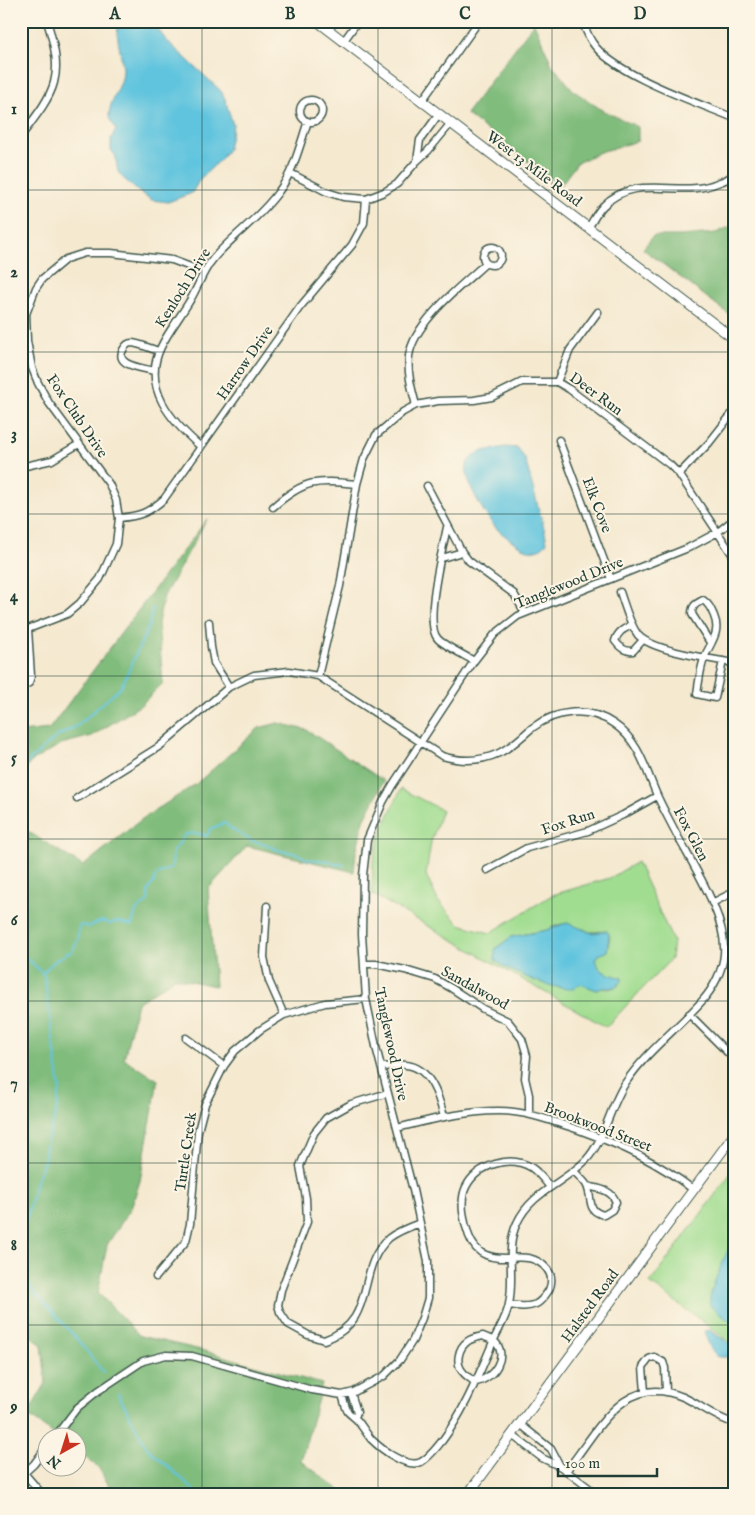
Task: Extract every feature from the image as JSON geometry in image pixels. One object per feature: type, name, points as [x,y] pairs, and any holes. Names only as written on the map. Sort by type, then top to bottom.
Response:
[{"type":"street","points":[[21,136],[44,105],[54,87],[56,68],[55,46],[47,21]]},
{"type":"street","name":"West 13 Mile Road","points":[[317,21],[734,339]]},
{"type":"street","points":[[343,42],[358,21]]},
{"type":"street","points":[[422,101],[479,21]]},
{"type":"street","points":[[582,21],[592,43],[611,61],[634,75],[734,118]]},
{"type":"street","points":[[417,161],[420,140],[439,114]]},
{"type":"street","name":"Kenloch Drive","points":[[201,448],[181,430],[166,410],[157,391],[154,371],[159,351],[198,289],[204,272],[218,254],[280,191],[290,173],[308,121]]},
{"type":"street","points":[[290,173],[327,192],[343,197],[366,199],[398,184],[451,123]]},
{"type":"street","points":[[588,228],[603,205],[619,195],[642,187],[663,187],[679,190],[705,189],[730,178],[734,174]]},
{"type":"street","name":"Harrow Drive","points":[[119,518],[149,512],[164,499],[300,307],[352,245],[364,223],[366,199]]},
{"type":"street","name":"Fox Club Drive","points":[[25,629],[67,614],[80,603],[100,579],[116,544],[119,518],[116,500],[109,484],[49,403],[38,383],[30,361],[26,314],[36,288],[42,279],[66,259],[85,253],[111,253],[172,260],[204,272]]},
{"type":"street","points":[[416,405],[410,380],[409,364],[409,356],[415,338],[447,298],[486,263]]},
{"type":"street","points":[[557,382],[570,350],[598,312]]},
{"type":"street","points":[[154,371],[129,365],[123,361],[121,354],[123,348],[133,343],[159,351]]},
{"type":"street","name":"Deer Run","points":[[318,676],[340,586],[357,484],[364,460],[376,435],[403,412],[416,405],[438,401],[474,400],[492,397],[522,382],[557,382],[670,465],[679,474],[734,557]]},
{"type":"street","points":[[679,474],[709,443],[734,412]]},
{"type":"street","name":"Elk Cove","points":[[559,440],[611,579]]},
{"type":"street","points":[[21,467],[52,460],[79,444]]},
{"type":"street","points":[[273,508],[290,492],[306,485],[323,481],[357,484]]},
{"type":"street","points":[[427,486],[462,552],[469,561],[514,594],[525,613]]},
{"type":"street","name":"Tanglewood Drive","points":[[62,1428],[77,1408],[98,1391],[143,1361],[166,1354],[192,1356],[312,1390],[342,1395],[384,1376],[400,1360],[413,1340],[428,1298],[428,1261],[366,999],[362,934],[363,875],[367,840],[392,786],[474,661],[495,634],[518,616],[688,548],[718,532],[734,518]]},
{"type":"street","points":[[448,527],[433,598],[432,628],[437,639],[474,661]]},
{"type":"street","points":[[442,558],[462,552]]},
{"type":"street","points":[[620,592],[632,625],[643,640],[664,649],[734,663]]},
{"type":"street","points":[[711,644],[692,614],[695,604],[703,600],[708,604],[716,620],[716,632],[711,644],[705,657],[696,694],[715,698],[723,661]]},
{"type":"street","points":[[209,622],[210,647],[214,663],[229,687]]},
{"type":"street","points":[[632,625],[623,629],[617,635],[616,641],[618,645],[623,650],[633,651],[643,640]]},
{"type":"street","points":[[21,687],[29,684],[31,676],[25,629]]},
{"type":"street","points":[[77,798],[160,746],[229,687],[254,675],[289,670],[318,676]]},
{"type":"street","name":"Fox Glen","points":[[318,676],[442,756],[456,760],[478,760],[502,752],[532,728],[560,714],[586,712],[614,724],[633,741],[657,796],[718,915],[724,942],[723,962],[713,987],[703,1001],[652,1050],[624,1084],[588,1158],[574,1171],[531,1202],[517,1223],[512,1236],[510,1258]]},
{"type":"street","name":"Fox Run","points":[[487,870],[527,848],[588,831],[623,815],[657,796]]},
{"type":"street","points":[[712,903],[734,892]]},
{"type":"street","points":[[267,906],[264,957],[269,981],[284,1015]]},
{"type":"street","name":"Sandalwood","points":[[364,964],[376,964],[405,970],[435,979],[483,1009],[508,1021],[522,1039],[527,1056],[525,1078],[529,1095],[529,1113]]},
{"type":"street","name":"Turtle Creek","points":[[156,1277],[186,1241],[190,1224],[198,1131],[206,1104],[224,1066],[235,1051],[260,1030],[284,1015],[325,1003],[366,999]]},
{"type":"street","points":[[689,1014],[734,1059]]},
{"type":"street","points":[[186,1038],[224,1066]]},
{"type":"street","points":[[381,1068],[406,1065],[421,1071],[430,1081],[438,1095],[444,1117]]},
{"type":"street","points":[[388,1093],[351,1104],[326,1118],[314,1133],[305,1151],[300,1166],[306,1198],[307,1222],[281,1290],[278,1305],[288,1324],[308,1335],[324,1340],[349,1326],[355,1319],[363,1298],[370,1267],[380,1249],[400,1231],[420,1222]]},
{"type":"street","name":"Brookwood Street","points":[[397,1128],[474,1112],[529,1113],[599,1138],[655,1162],[694,1190]]},
{"type":"street","name":"Halsted Road","points":[[468,1494],[734,1135]]},
{"type":"street","points":[[509,1305],[523,1307],[538,1302],[550,1287],[552,1279],[550,1272],[535,1260],[523,1257],[490,1257],[484,1255],[473,1244],[464,1218],[466,1188],[483,1169],[494,1164],[513,1162],[531,1167],[538,1172],[550,1187]]},
{"type":"street","points":[[574,1171],[587,1186],[591,1206],[595,1211],[604,1215],[612,1210],[616,1202],[613,1196],[605,1190],[587,1186]]},
{"type":"street","points":[[342,1395],[349,1412],[372,1440],[396,1458],[410,1464],[421,1462],[429,1456],[454,1424],[464,1406],[509,1305],[510,1258]]},
{"type":"street","points":[[483,1336],[494,1340],[499,1349],[500,1356],[496,1369],[487,1379],[475,1382],[463,1373],[458,1364],[461,1348],[468,1340],[483,1336]]},
{"type":"street","points":[[645,1392],[643,1367],[649,1359],[654,1357],[663,1362],[666,1392]]},
{"type":"street","points":[[351,1392],[357,1412],[355,1417]]},
{"type":"street","points":[[564,1469],[608,1414],[622,1402],[645,1392],[666,1392],[683,1397],[723,1420],[734,1423]]},
{"type":"street","points":[[520,1424],[551,1449],[564,1469]]},
{"type":"street","points":[[512,1435],[542,1458],[564,1469],[597,1494]]},
{"type":"street","points":[[38,1459],[23,1475],[42,1494]]},
{"type":"green space","points":[[534,23],[552,65],[574,91],[602,110],[638,127],[638,141],[600,152],[577,163],[560,186],[466,114]]},
{"type":"green space","points":[[734,225],[734,318],[643,249],[653,236],[716,233]]},
{"type":"green space","points":[[207,519],[164,596],[158,623],[163,683],[141,705],[92,736],[61,744],[31,762],[21,775],[21,732],[49,729]]},
{"type":"green space","points":[[278,723],[307,730],[384,781],[364,820],[356,852],[354,872],[247,846],[208,889],[215,986],[175,978],[137,1003],[124,1059],[158,1080],[140,1181],[131,1208],[107,1245],[98,1293],[140,1336],[197,1349],[322,1384],[301,1461],[345,1494],[114,1494],[98,1467],[88,1460],[88,1428],[45,1428],[27,1415],[46,1383],[42,1345],[21,1328],[21,777],[24,829],[83,866],[142,819],[196,784],[259,728]]},
{"type":"green space","points":[[401,789],[442,810],[431,842],[426,875],[438,901],[459,924],[490,933],[552,895],[610,878],[637,862],[673,941],[671,959],[606,1027],[372,894],[373,860],[384,825]],"holes":[[[569,923],[576,928],[589,932],[606,931],[610,936],[607,952],[598,955],[595,960],[605,972],[620,977],[618,986],[597,990],[582,984],[535,981],[496,961],[496,948],[511,937],[547,930],[557,925]]]},
{"type":"green space","points":[[734,1169],[734,1345],[650,1283]]},
{"type":"water","points":[[120,21],[141,21],[155,27],[165,39],[221,91],[233,125],[228,149],[222,158],[200,179],[192,193],[168,202],[152,200],[139,192],[122,177],[118,172],[115,155],[111,150],[111,139],[116,129],[109,118],[110,110],[121,82],[123,71],[118,38]]},
{"type":"water","points":[[505,447],[518,448],[525,459],[547,542],[537,550],[525,549],[496,528],[480,505],[467,475],[467,466],[473,456],[486,450]]},
{"type":"water","points":[[566,923],[591,933],[607,931],[609,934],[607,952],[598,955],[595,960],[603,971],[622,978],[619,984],[597,990],[580,984],[573,989],[565,989],[521,975],[495,960],[495,949],[511,937],[547,930]]},
{"type":"water","points":[[734,1237],[734,1323],[710,1306],[710,1301],[718,1273]]},
{"type":"water","points":[[709,1330],[734,1346],[734,1362],[726,1357],[718,1357],[713,1351],[705,1331]]},
{"type":"waterway","points":[[21,772],[29,761],[56,737],[77,726],[121,687],[148,628],[153,608]]},
{"type":"waterway","points":[[42,973],[56,960],[66,953],[72,952],[78,939],[78,928],[81,925],[88,927],[102,921],[110,924],[119,922],[132,925],[136,911],[148,901],[148,891],[157,874],[172,866],[173,851],[184,835],[195,833],[207,836],[210,829],[225,823],[252,841],[266,844],[277,850],[299,854],[306,859],[331,861],[336,865],[340,863],[344,866]]},
{"type":"waterway","points":[[21,952],[44,975],[60,1089],[44,1161],[37,1178],[21,1240]]},
{"type":"waterway","points":[[21,1277],[77,1339],[103,1372]]},
{"type":"waterway","points":[[118,1394],[147,1448],[189,1485],[196,1494]]}]
